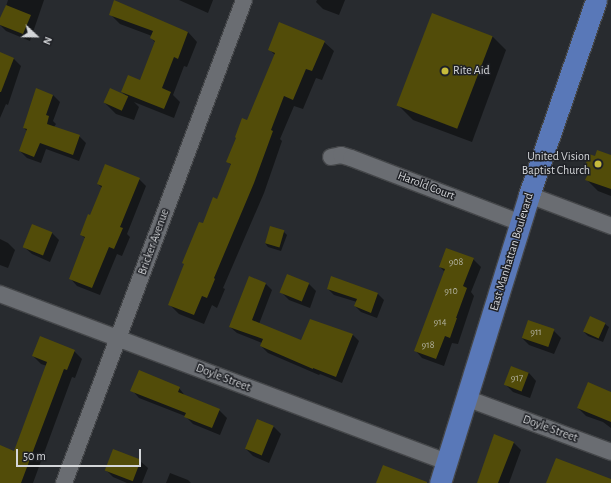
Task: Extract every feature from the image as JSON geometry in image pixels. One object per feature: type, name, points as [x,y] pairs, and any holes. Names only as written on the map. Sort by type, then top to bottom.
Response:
[{"type":"main road","name":"East Manhattan Boulevard","points":[[440,483],[529,195],[596,0]]},
{"type":"street","name":"Bricker Avenue","points":[[64,483],[244,0]]},
{"type":"street","name":"Harold Court","points":[[331,157],[341,155],[351,158],[521,223]]},
{"type":"street","points":[[529,195],[611,226]]},
{"type":"street","name":"Doyle Street","points":[[0,294],[446,462]]},
{"type":"street","name":"Doyle Street","points":[[466,398],[611,452]]},
{"type":"building","points":[[114,0],[188,32],[178,59],[174,57],[162,88],[171,92],[164,109],[121,92],[128,75],[140,80],[155,41],[150,38],[153,31],[109,15]]},
{"type":"building","points":[[6,5],[31,15],[23,34],[0,25],[0,18]]},
{"type":"building","name":"Rite Aid","points":[[432,13],[493,36],[457,129],[397,105]]},
{"type":"building","points":[[279,22],[325,41],[312,71],[306,69],[293,100],[284,96],[271,130],[273,131],[254,183],[214,278],[215,279],[207,298],[202,296],[194,315],[168,305],[184,264],[182,263],[199,222],[203,223],[213,197],[217,199],[231,164],[226,162],[242,118],[247,120],[275,53],[268,50]]},
{"type":"building","points":[[0,52],[14,58],[1,92],[0,92]]},
{"type":"building","points":[[36,88],[53,95],[46,115],[49,116],[47,124],[80,135],[73,155],[40,143],[34,157],[19,151],[27,129],[23,128]]},
{"type":"building","points":[[110,88],[128,96],[122,111],[103,103]]},
{"type":"building","name":"United Vision Baptist Church","points":[[597,150],[611,155],[611,189],[585,180],[588,174],[583,172],[589,154],[595,156]]},
{"type":"building","points":[[105,164],[140,178],[120,227],[123,228],[114,249],[109,247],[92,288],[69,279],[85,237],[80,235],[88,214],[90,215],[102,186],[97,184]]},
{"type":"building","points":[[32,224],[52,232],[43,255],[23,247]]},
{"type":"building","points":[[270,226],[284,230],[279,247],[265,243]]},
{"type":"building","points":[[446,248],[474,258],[463,286],[467,288],[450,338],[445,336],[436,359],[414,351],[445,269],[439,267]]},
{"type":"building","points":[[287,274],[309,283],[302,302],[280,293]]},
{"type":"building","points":[[249,276],[266,283],[252,320],[301,340],[310,319],[353,334],[336,377],[313,369],[260,346],[263,339],[229,327]]},
{"type":"building","points":[[331,276],[378,293],[371,313],[354,306],[357,299],[327,289]]},
{"type":"building","points":[[590,316],[606,323],[599,338],[583,332]]},
{"type":"building","points":[[528,320],[554,329],[548,347],[522,338]]},
{"type":"building","points":[[40,336],[75,350],[67,370],[64,369],[21,483],[0,483],[0,445],[14,451],[47,362],[32,356]]},
{"type":"building","points":[[511,366],[529,373],[522,391],[504,385]]},
{"type":"building","points":[[139,370],[180,387],[178,392],[220,409],[212,428],[184,417],[186,413],[130,391]]},
{"type":"building","points":[[588,382],[611,392],[611,422],[577,408]]},
{"type":"building","points":[[257,419],[274,426],[262,455],[245,449]]},
{"type":"building","points":[[494,434],[514,442],[498,483],[477,483]]},
{"type":"building","points":[[113,449],[141,460],[133,481],[105,470]]},
{"type":"building","points":[[556,458],[611,479],[611,483],[546,483]]},
{"type":"building","points":[[383,465],[427,482],[427,483],[376,483]]},
{"type":"place","name":"Rite Aid","points":[[445,71]]},
{"type":"place","name":"United Vision Baptist Church","points":[[598,164]]}]
